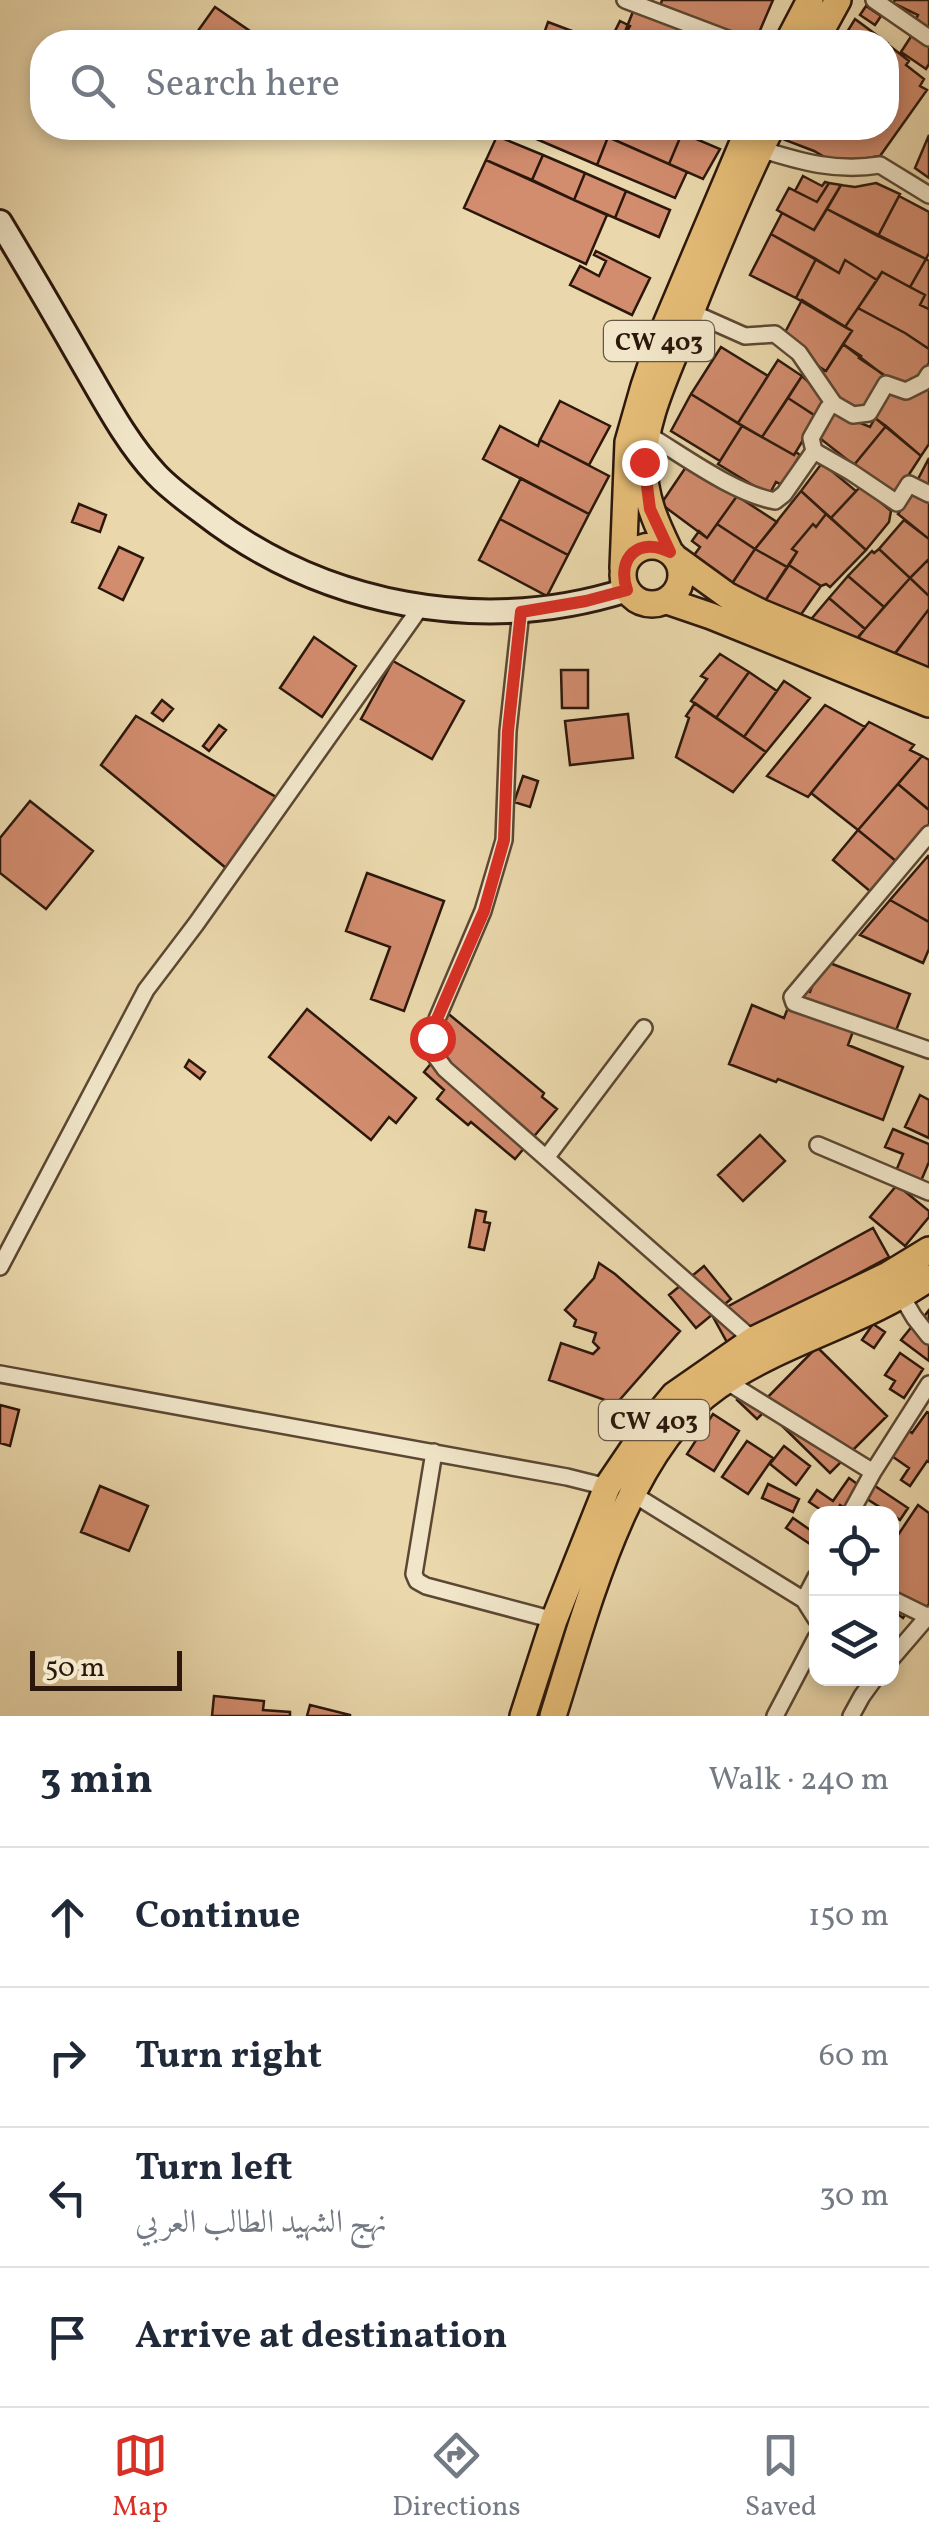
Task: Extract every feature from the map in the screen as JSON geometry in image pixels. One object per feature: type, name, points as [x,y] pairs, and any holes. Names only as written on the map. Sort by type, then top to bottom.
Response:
[{"type":"main road","points":[[822,30],[838,0]]},
{"type":"main road","points":[[794,30],[807,1]]},
{"type":"main road","name":"CW 403","points":[[758,140],[653,410],[644,462],[650,509],[673,555],[728,596],[929,682]]},
{"type":"main road","name":"CW 403","points":[[625,579],[628,442],[644,386],[661,336],[758,140]]},
{"type":"main road","points":[[0,222],[116,420],[156,474],[229,534],[316,578],[372,598],[466,612],[521,612],[586,601],[625,579],[634,552],[642,547],[652,545],[673,555],[681,567],[680,586],[658,604],[640,602],[625,579]]},
{"type":"main road","points":[[667,600],[929,704]]},
{"type":"main road","name":"CW 403","points":[[523,1716],[554,1620],[608,1487],[674,1395],[754,1340],[888,1275],[929,1250]]},
{"type":"main road","name":"CW 403","points":[[553,1716],[600,1571],[633,1494],[667,1436],[692,1408],[726,1381],[929,1278]]},
{"type":"street","points":[[625,0],[704,30]]},
{"type":"street","points":[[874,0],[929,38]]},
{"type":"street","points":[[768,140],[802,162],[852,169],[880,165],[929,195]]},
{"type":"street","points":[[691,312],[745,336],[774,334],[788,342],[834,404],[853,415],[869,413],[886,384],[906,391],[924,382],[929,374]]},
{"type":"street","points":[[834,404],[811,438],[814,451],[897,503],[909,484],[929,494]]},
{"type":"street","points":[[647,434],[737,488],[775,501],[814,451]]},
{"type":"street","points":[[0,1267],[146,990],[420,608]]},
{"type":"street","points":[[521,612],[508,731],[504,840],[484,911],[437,1019],[432,1038],[434,1054],[445,1069],[754,1340]]},
{"type":"street","points":[[929,834],[792,997],[794,1002],[929,1050]]},
{"type":"street","points":[[546,1158],[644,1028]]},
{"type":"street","points":[[818,1146],[929,1192]]},
{"type":"street","points":[[901,1295],[929,1336]]},
{"type":"street","points":[[0,1374],[567,1476],[608,1487]]},
{"type":"street","points":[[726,1381],[873,1472]]},
{"type":"street","points":[[854,1506],[929,1384]]},
{"type":"street","points":[[434,1452],[414,1574],[418,1581],[554,1620]]},
{"type":"street","points":[[633,1494],[804,1600],[809,1608]]},
{"type":"street","points":[[804,1600],[809,1590]]},
{"type":"street","points":[[899,1602],[929,1616],[899,1650]]},
{"type":"street","points":[[796,1716],[777,1712],[809,1651]]},
{"type":"street","points":[[851,1716],[869,1686]]},
{"type":"building","points":[[662,0],[773,0],[760,30],[722,30],[660,7]]},
{"type":"building","points":[[929,0],[929,29],[916,19],[918,15],[893,3]]},
{"type":"building","points":[[866,6],[881,16],[875,25],[860,15]]},
{"type":"building","points":[[215,7],[249,30],[199,30]]},
{"type":"building","points":[[634,9],[686,30],[626,30]]},
{"type":"building","points":[[855,19],[870,30],[848,30]]},
{"type":"building","points":[[620,21],[630,26],[628,30],[616,30]]},
{"type":"building","points":[[548,22],[569,30],[545,30]]},
{"type":"building","points":[[912,35],[929,46],[926,69],[901,52]]},
{"type":"building","points":[[899,53],[909,61],[906,65],[924,79],[920,86],[927,90],[899,129]]},
{"type":"building","points":[[929,135],[929,178],[915,168]]},
{"type":"building","points":[[495,140],[507,140],[543,155],[532,180],[486,160]]},
{"type":"building","points":[[539,140],[607,140],[597,165]]},
{"type":"building","points":[[607,140],[615,140],[687,172],[675,198],[597,165]]},
{"type":"building","points":[[617,140],[679,140],[669,164]]},
{"type":"building","points":[[679,140],[699,140],[720,149],[703,179],[669,164]]},
{"type":"building","points":[[785,140],[891,140],[880,156],[849,161],[828,159]]},
{"type":"building","points":[[543,155],[585,173],[574,200],[532,180]]},
{"type":"building","points":[[486,160],[607,215],[586,264],[464,208]]},
{"type":"building","points":[[585,173],[626,191],[615,218],[574,200]]},
{"type":"building","points":[[803,176],[822,186],[829,183],[817,202],[795,191]]},
{"type":"building","points":[[829,183],[841,185],[814,230],[777,210],[789,188],[817,202]]},
{"type":"building","points":[[876,183],[900,194],[878,236],[827,209],[841,185]]},
{"type":"building","points":[[626,191],[670,210],[659,237],[615,218]]},
{"type":"building","points":[[899,196],[929,212],[926,259],[878,236]]},
{"type":"building","points":[[827,209],[926,259],[910,287],[882,272],[877,280],[845,260],[839,273],[771,234],[782,213],[814,230]]},
{"type":"building","points":[[771,234],[816,259],[796,298],[750,275]]},
{"type":"building","points":[[596,251],[650,278],[632,315],[570,285],[580,266],[599,276],[606,261],[594,255]]},
{"type":"building","points":[[816,259],[839,273],[845,260],[877,280],[845,327],[796,298]]},
{"type":"building","points":[[926,259],[929,309],[920,305],[925,295],[910,287]]},
{"type":"building","points":[[882,272],[925,295],[920,305],[929,309],[929,349],[858,308]]},
{"type":"building","points":[[802,300],[852,331],[826,371],[780,342]]},
{"type":"building","points":[[858,308],[929,349],[929,363],[917,382],[911,379],[905,389],[843,344],[852,331],[845,327]]},
{"type":"building","points":[[843,344],[886,377],[867,408],[851,408],[815,379],[822,370],[826,371]]},
{"type":"building","points":[[721,347],[768,376],[738,423],[691,394]]},
{"type":"building","points":[[778,360],[802,376],[762,437],[738,423]]},
{"type":"building","points":[[802,376],[828,400],[817,417],[788,398]]},
{"type":"building","points":[[929,386],[929,444],[921,456],[875,418],[885,402],[880,399],[887,389]]},
{"type":"building","points":[[691,394],[742,426],[720,461],[671,431]]},
{"type":"building","points":[[788,398],[817,417],[794,455],[762,437]]},
{"type":"building","points":[[560,401],[610,426],[589,465],[540,440]]},
{"type":"building","points":[[831,411],[870,427],[875,418],[886,426],[854,465],[817,436]]},
{"type":"building","points":[[500,426],[538,446],[540,440],[609,476],[589,514],[483,459]]},
{"type":"building","points":[[742,426],[800,455],[782,485],[776,482],[769,495],[718,464]]},
{"type":"building","points":[[886,426],[921,456],[895,496],[854,465]]},
{"type":"building","points":[[929,458],[929,488],[917,481]]},
{"type":"building","points":[[822,463],[856,491],[831,518],[801,491]]},
{"type":"building","points":[[688,464],[737,496],[707,538],[661,504]]},
{"type":"building","points":[[521,478],[589,514],[568,555],[500,519]]},
{"type":"building","points":[[861,486],[891,511],[889,522],[866,550],[831,518]]},
{"type":"building","points":[[801,491],[826,514],[792,549],[797,552],[787,567],[755,549]]},
{"type":"building","points":[[915,491],[929,500],[929,539],[898,514]]},
{"type":"building","points":[[737,496],[777,522],[755,549],[717,524]]},
{"type":"building","points":[[79,504],[106,515],[100,532],[72,522]]},
{"type":"building","points":[[826,514],[866,550],[830,587],[821,586],[789,565],[797,552],[792,549]]},
{"type":"building","points":[[500,519],[568,555],[547,596],[479,560]]},
{"type":"building","points":[[904,520],[929,539],[929,559],[910,578],[879,549]]},
{"type":"building","points":[[717,524],[755,549],[731,585],[692,558],[700,547],[692,541],[699,531],[707,538]]},
{"type":"building","points":[[119,547],[143,558],[123,600],[99,588]]},
{"type":"building","points":[[755,549],[787,567],[763,604],[731,585]]},
{"type":"building","points":[[879,549],[910,578],[884,607],[848,576],[872,551]]},
{"type":"building","points":[[929,559],[929,596],[910,578]]},
{"type":"building","points":[[789,565],[821,586],[795,623],[763,604]]},
{"type":"building","points":[[848,576],[884,607],[865,629],[829,598]]},
{"type":"building","points":[[910,578],[929,596],[929,609],[892,657],[858,637]]},
{"type":"building","points":[[829,598],[865,629],[851,647],[808,623]]},
{"type":"building","points":[[929,609],[929,672],[891,659]]},
{"type":"building","points":[[314,637],[356,666],[322,717],[280,688]]},
{"type":"building","points":[[720,654],[749,672],[716,718],[691,701],[707,679],[701,676]]},
{"type":"building","points":[[393,661],[464,701],[432,759],[361,719]]},
{"type":"building","points":[[561,670],[588,670],[588,708],[562,708]]},
{"type":"building","points":[[749,672],[777,691],[744,737],[716,718]]},
{"type":"building","points":[[784,681],[810,698],[766,752],[744,737]]},
{"type":"building","points":[[162,700],[173,709],[163,721],[152,713]]},
{"type":"building","points":[[695,703],[766,752],[733,792],[676,757],[689,718],[686,716]]},
{"type":"building","points":[[825,705],[865,727],[808,797],[767,776]]},
{"type":"building","points":[[628,714],[633,758],[570,765],[565,721]]},
{"type":"building","points":[[136,716],[283,801],[237,865],[226,868],[101,765]]},
{"type":"building","points":[[869,722],[914,745],[910,750],[922,756],[858,830],[811,793]]},
{"type":"building","points":[[219,725],[226,730],[209,751],[203,746]]},
{"type":"building","points":[[922,756],[929,760],[929,810],[898,784]]},
{"type":"building","points":[[523,776],[538,781],[530,807],[514,802]]},
{"type":"building","points":[[898,784],[929,810],[929,824],[897,862],[858,830]]},
{"type":"building","points":[[30,801],[93,851],[46,909],[0,873],[0,838]]},
{"type":"building","points":[[858,830],[897,862],[871,892],[833,860]]},
{"type":"building","points":[[929,857],[929,922],[890,900]]},
{"type":"building","points":[[367,873],[444,901],[404,1011],[371,999],[390,947],[346,931]]},
{"type":"building","points":[[890,900],[929,922],[929,949],[923,963],[860,935]]},
{"type":"building","points":[[822,960],[910,994],[892,1041],[855,1026],[848,1045],[903,1067],[883,1120],[729,1064],[752,1005],[784,1018],[796,987],[810,992]]},
{"type":"building","points":[[439,1006],[544,1093],[542,1097],[557,1109],[515,1159],[437,1099],[444,1090],[424,1072],[447,1044],[423,1025]]},
{"type":"building","points":[[307,1009],[416,1098],[396,1123],[389,1117],[371,1140],[269,1057]]},
{"type":"building","points":[[189,1060],[205,1072],[200,1079],[185,1067]]},
{"type":"building","points":[[920,1095],[929,1100],[929,1138],[905,1127]]},
{"type":"building","points":[[893,1129],[929,1144],[929,1162],[921,1181],[896,1171],[903,1154],[885,1147]]},
{"type":"building","points":[[760,1135],[785,1161],[743,1201],[718,1175]]},
{"type":"building","points":[[897,1185],[929,1211],[929,1217],[905,1246],[870,1217]]},
{"type":"building","points":[[476,1210],[486,1212],[484,1222],[490,1223],[484,1250],[469,1247]]},
{"type":"building","points":[[873,1228],[889,1257],[728,1344],[712,1315]]},
{"type":"building","points":[[599,1263],[680,1331],[616,1404],[549,1380],[561,1343],[593,1354],[599,1348],[593,1342],[596,1333],[574,1326],[576,1320],[565,1310],[594,1278]]},
{"type":"building","points":[[704,1266],[731,1299],[696,1328],[669,1295]]},
{"type":"building","points":[[929,1310],[929,1361],[901,1340]]},
{"type":"building","points":[[873,1324],[885,1332],[874,1348],[862,1340]]},
{"type":"building","points":[[817,1347],[887,1416],[830,1473],[766,1410],[757,1419],[737,1400],[750,1387],[764,1401]]},
{"type":"building","points":[[900,1353],[923,1369],[904,1398],[890,1389],[895,1381],[885,1375]]},
{"type":"building","points":[[0,1405],[19,1410],[10,1446],[0,1443]]},
{"type":"building","points":[[927,1412],[929,1462],[910,1486],[901,1480],[909,1468],[886,1452],[903,1427],[912,1433]]},
{"type":"building","points":[[713,1414],[739,1431],[714,1471],[687,1454]]},
{"type":"building","points":[[747,1441],[773,1458],[748,1494],[722,1477]]},
{"type":"building","points":[[784,1446],[810,1466],[796,1485],[770,1464]]},
{"type":"building","points":[[849,1478],[860,1486],[846,1506],[815,1506],[809,1502],[817,1490],[833,1501]]},
{"type":"building","points":[[768,1484],[799,1499],[793,1512],[762,1498]]},
{"type":"building","points":[[872,1484],[908,1508],[900,1520],[899,1506],[878,1506],[864,1497]]},
{"type":"building","points":[[100,1486],[148,1506],[129,1551],[81,1532]]},
{"type":"building","points":[[918,1505],[929,1513],[929,1604],[920,1617],[909,1609],[903,1618],[899,1615],[899,1534]]},
{"type":"building","points":[[793,1518],[809,1529],[809,1543],[786,1528]]},
{"type":"building","points":[[214,1696],[264,1701],[263,1710],[290,1712],[290,1716],[212,1716]]},
{"type":"building","points":[[310,1705],[350,1715],[350,1716],[307,1716]]},
{"type":"route","points":[[432,1038],[484,911],[504,840],[508,731],[521,612],[627,590],[623,568],[634,552],[652,545],[670,552],[650,509],[644,462]]}]
